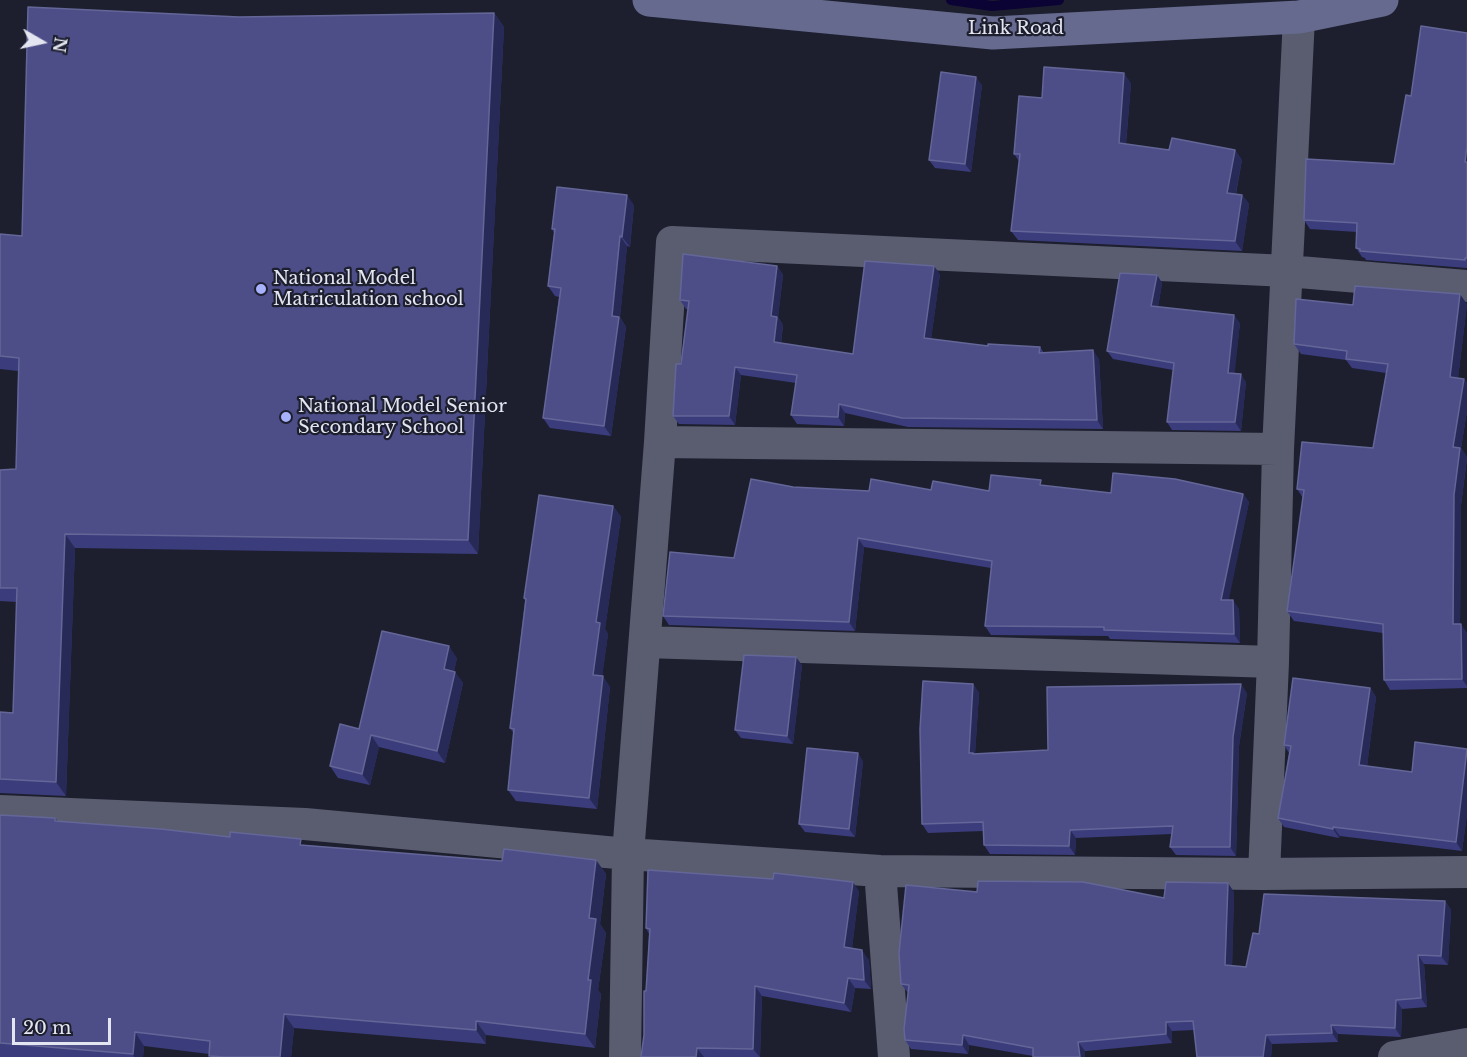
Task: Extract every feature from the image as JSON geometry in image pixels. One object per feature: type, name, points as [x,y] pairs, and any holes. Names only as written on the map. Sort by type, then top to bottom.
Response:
[{"type":"street","name":"Link Road","points":[[649,0],[993,33],[1299,17],[1382,0]]},
{"type":"street","points":[[1264,874],[1273,662],[1278,449],[1299,17]]},
{"type":"street","points":[[625,1057],[628,854],[660,442],[672,242],[1287,271],[1467,286]]},
{"type":"street","points":[[660,442],[1278,449]]},
{"type":"street","points":[[645,642],[1273,662]]},
{"type":"street","points":[[0,811],[305,824],[628,854],[880,871],[1264,874],[1467,872]]},
{"type":"street","points":[[880,871],[894,1057]]},
{"type":"street","points":[[1394,1057],[1467,1044]]},
{"type":"building","name":"National Model Matriculation school","points":[[28,7],[239,17],[494,13],[468,540],[65,534],[56,782],[0,779],[0,712],[13,713],[17,588],[0,588],[0,470],[16,469],[19,358],[0,356],[0,234],[22,236]]},
{"type":"building","points":[[1421,26],[1467,33],[1465,162],[1467,162],[1467,258],[1465,260],[1360,251],[1356,248],[1357,223],[1304,220],[1306,159],[1394,164],[1406,95],[1411,96]]},
{"type":"building","points":[[1044,67],[1124,73],[1119,143],[1169,150],[1172,138],[1235,150],[1227,193],[1242,195],[1235,241],[1011,231],[1020,154],[1014,154],[1019,96],[1042,98]]},
{"type":"building","points":[[941,72],[976,77],[965,164],[929,160]]},
{"type":"building","points":[[557,187],[627,195],[622,237],[620,236],[612,316],[619,317],[604,426],[543,418],[561,288],[548,286],[555,229],[552,229]]},
{"type":"building","points":[[683,254],[777,266],[771,316],[777,317],[774,342],[853,354],[865,261],[934,266],[924,338],[988,346],[988,344],[1040,347],[1039,353],[1093,350],[1097,420],[902,418],[839,404],[838,417],[791,415],[797,375],[735,367],[729,416],[673,416],[676,364],[681,364],[689,301],[680,300]]},
{"type":"building","points":[[1120,273],[1157,275],[1151,306],[1234,315],[1228,373],[1241,374],[1235,422],[1167,422],[1174,363],[1107,351]]},
{"type":"building","points":[[1355,286],[1460,294],[1450,377],[1464,379],[1453,447],[1460,448],[1454,495],[1453,624],[1461,624],[1462,679],[1384,680],[1383,624],[1287,611],[1304,490],[1297,489],[1302,442],[1373,448],[1388,364],[1346,359],[1347,351],[1294,344],[1296,299],[1353,305]]},
{"type":"building","points":[[1113,473],[1175,479],[1243,494],[1221,600],[1233,600],[1234,634],[1104,630],[1104,627],[985,626],[992,561],[858,538],[849,622],[663,616],[670,552],[734,558],[751,479],[793,487],[869,491],[871,479],[931,490],[933,481],[989,491],[991,475],[1041,480],[1040,485],[1111,493]]},
{"type":"building","points":[[539,495],[613,506],[596,622],[600,623],[593,675],[603,676],[589,798],[508,790],[514,729],[510,728],[526,599],[524,598]]},
{"type":"building","points":[[382,631],[449,646],[444,669],[455,672],[437,751],[371,735],[362,774],[330,766],[340,724],[359,729]]},
{"type":"building","points":[[744,655],[796,657],[787,736],[735,730]]},
{"type":"building","points":[[1293,678],[1370,688],[1359,765],[1412,772],[1415,742],[1467,749],[1456,842],[1333,827],[1333,829],[1278,818],[1291,746],[1284,745]]},
{"type":"building","points":[[923,681],[973,684],[969,753],[973,754],[1048,750],[1047,687],[1241,684],[1233,737],[1230,847],[1170,847],[1173,826],[1070,830],[1069,846],[984,845],[983,822],[922,824],[920,729]]},
{"type":"building","points":[[807,748],[858,753],[849,829],[799,824]]},
{"type":"building","points":[[0,815],[55,818],[55,821],[230,837],[230,832],[301,839],[300,845],[502,861],[504,849],[596,860],[589,918],[596,919],[588,980],[591,980],[585,1034],[476,1021],[476,1030],[284,1014],[280,1057],[209,1056],[210,1041],[135,1032],[133,1054],[0,1043]]},
{"type":"building","points":[[648,870],[773,879],[774,873],[853,882],[844,947],[862,950],[864,980],[848,978],[844,1003],[755,986],[753,1049],[697,1048],[696,1057],[641,1057],[650,929],[646,928]]},
{"type":"building","points":[[978,881],[1083,882],[1164,898],[1166,882],[1228,883],[1225,965],[1246,967],[1253,933],[1259,934],[1264,894],[1445,901],[1441,956],[1418,955],[1421,998],[1396,1000],[1395,1028],[1331,1025],[1332,1033],[1266,1035],[1263,1057],[1197,1057],[1193,1021],[1166,1022],[1166,1034],[1078,1042],[1080,1057],[1033,1057],[1033,1048],[963,1035],[962,1045],[905,1040],[909,985],[901,984],[899,953],[906,885],[977,892]]},
{"type":"waterway","points":[[951,0],[992,6],[1059,0]]},
{"type":"place","name":"National Model Matriculation school","points":[[261,289]]},
{"type":"place","name":"National Model Senior Secondary School","points":[[286,417]]}]
